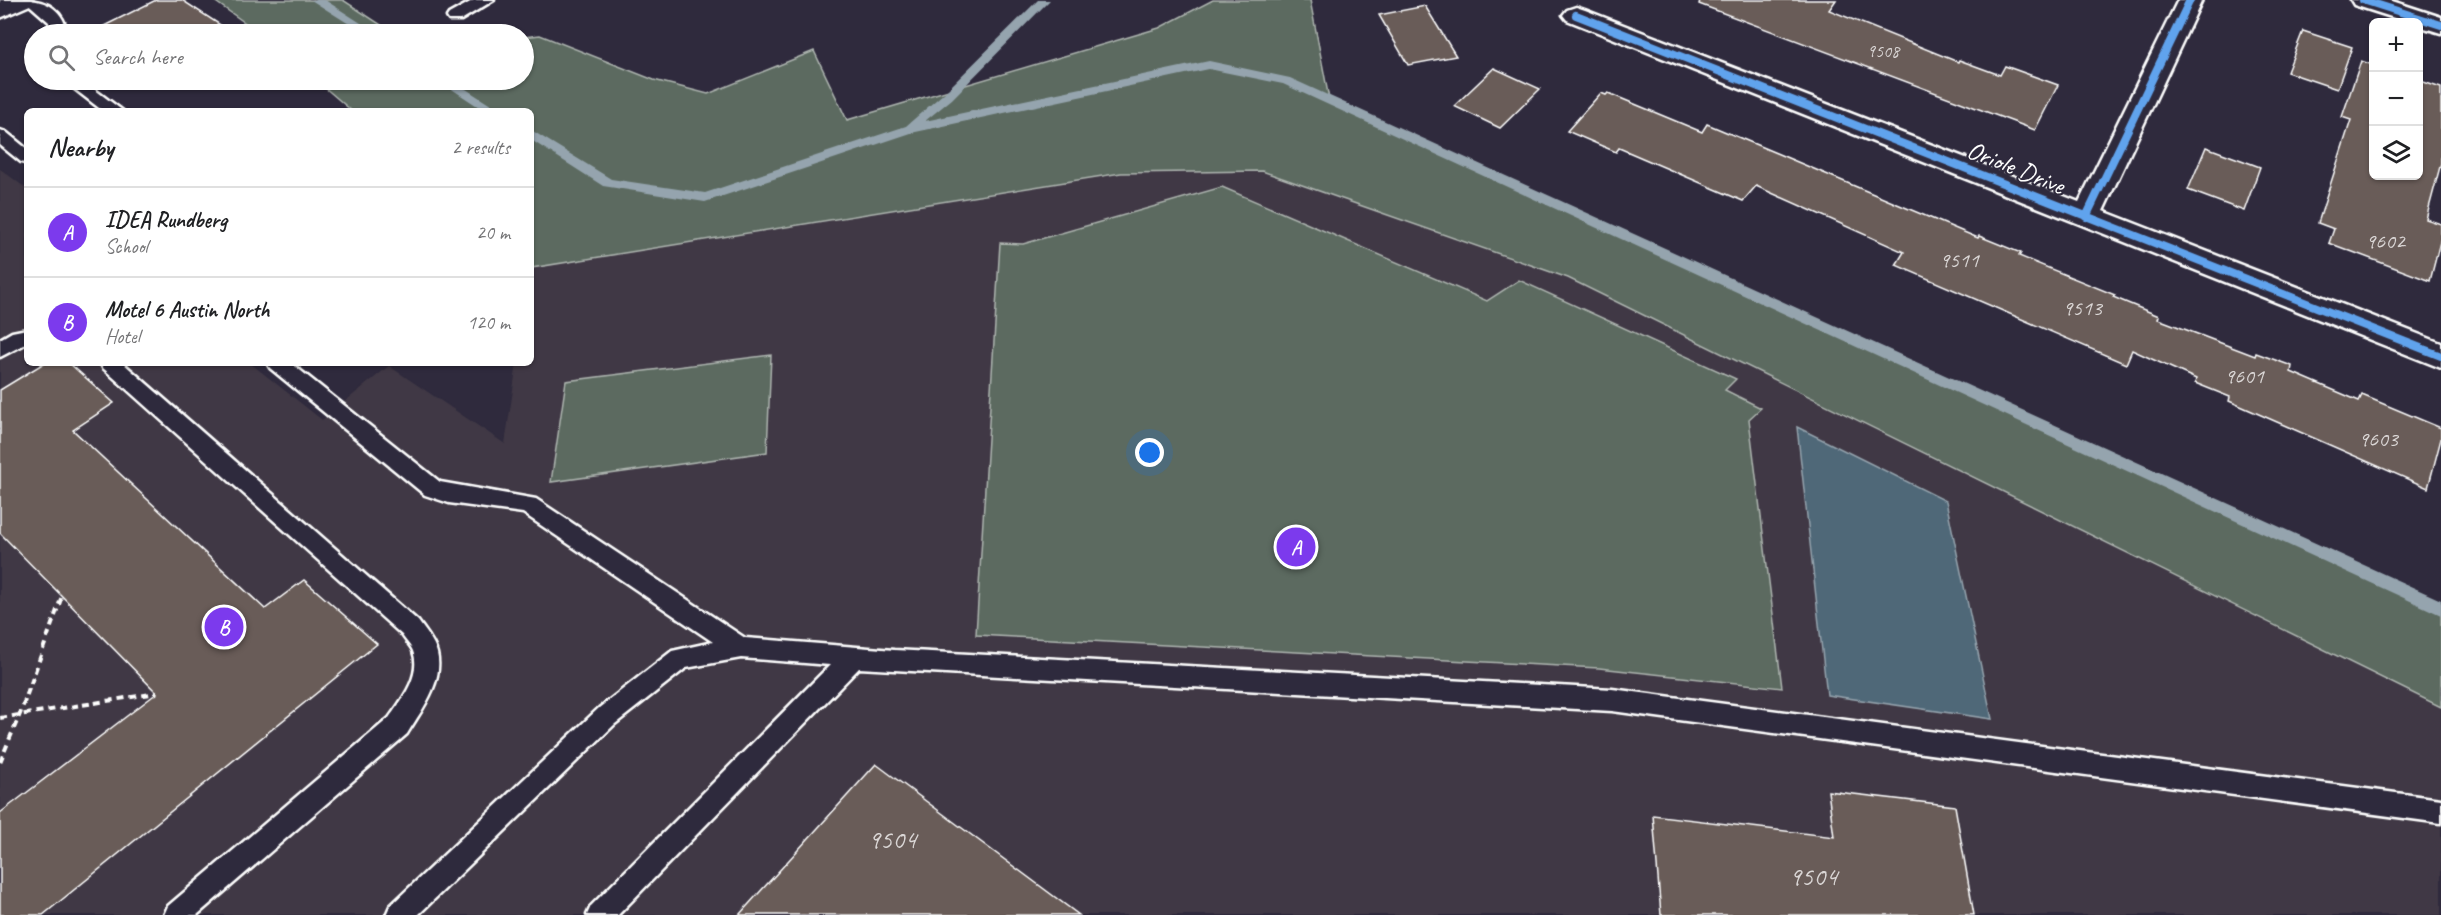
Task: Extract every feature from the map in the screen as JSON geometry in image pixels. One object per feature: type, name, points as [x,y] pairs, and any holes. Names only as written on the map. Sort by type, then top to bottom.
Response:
[{"type":"street","points":[[0,10],[21,0]]},
{"type":"street","points":[[2086,217],[2190,0]]},
{"type":"street","points":[[2362,0],[2441,25]]},
{"type":"street","name":"Oriole Drive","points":[[1576,15],[2441,356]]},
{"type":"lane","points":[[32,0],[56,20],[57,24]]},
{"type":"lane","points":[[455,17],[486,0]]},
{"type":"lane","points":[[85,90],[110,108]]},
{"type":"lane","points":[[0,136],[24,156]]},
{"type":"lane","points":[[0,349],[24,336]]},
{"type":"lane","points":[[113,366],[410,628],[425,650],[428,666],[418,695],[398,726],[177,915]]},
{"type":"lane","points":[[281,366],[433,489],[449,494],[528,505],[741,648]]},
{"type":"lane","points":[[399,915],[607,716],[680,658],[741,648],[855,657],[1612,700],[2441,811]]},
{"type":"lane","points":[[600,915],[855,657]]},
{"type":"path","points":[[0,762],[20,714],[62,596]]},
{"type":"path","points":[[0,718],[157,693]]},
{"type":"shaded area","points":[[0,169],[24,187],[24,366],[254,366],[322,420],[389,366],[505,444],[517,366],[534,366],[534,268],[1121,173],[1262,171],[1568,278],[2441,707],[2441,915],[0,915]]},
{"type":"green space","points":[[213,0],[343,0],[380,24],[247,24]]},
{"type":"green space","points":[[1213,0],[1310,0],[1329,99],[2441,603],[2441,707],[1568,278],[1262,171],[1121,173],[534,268],[534,108],[349,108],[328,90],[534,90],[534,36],[540,35],[654,80],[708,94],[814,51],[847,120],[1159,28]]},
{"type":"green space","points":[[1222,187],[1487,301],[1519,280],[1736,379],[1725,390],[1761,408],[1749,419],[1782,688],[1599,668],[976,635],[1000,243],[1023,244]]},
{"type":"green space","points":[[771,355],[767,452],[551,482],[566,381]]},
{"type":"water","points":[[1797,427],[1946,501],[1992,719],[1827,695]]},
{"type":"building","points":[[156,0],[182,0],[219,24],[108,24]]},
{"type":"building","points":[[1700,0],[1836,0],[1829,10],[1958,62],[1959,60],[2000,75],[2005,66],[2058,85],[2035,130],[1699,4]]},
{"type":"building","points":[[1425,6],[1456,56],[1408,65],[1379,15]]},
{"type":"building","points":[[2303,31],[2352,47],[2337,89],[2287,72]]},
{"type":"building","points":[[2361,61],[2369,64],[2369,180],[2423,180],[2423,82],[2441,88],[2441,163],[2426,219],[2441,224],[2441,238],[2430,281],[2329,243],[2334,229],[2318,223],[2351,120],[2342,117]]},
{"type":"building","points":[[1494,68],[1540,89],[1500,128],[1454,106]]},
{"type":"building","points":[[1601,93],[1606,95],[1608,93],[1702,132],[1707,124],[1978,238],[1979,236],[2021,253],[2019,256],[2115,295],[2113,297],[2159,316],[2158,319],[2255,356],[2256,353],[2292,366],[2291,372],[2359,401],[2362,395],[2441,428],[2441,439],[2428,488],[2229,401],[2230,397],[2195,383],[2196,379],[2132,350],[2126,364],[1896,265],[1904,252],[1756,186],[1743,201],[1619,148],[1616,152],[1567,131]]},
{"type":"building","points":[[2206,147],[2260,167],[2244,211],[2188,190]]},
{"type":"building","points":[[39,366],[72,366],[114,403],[73,430],[265,609],[304,580],[377,644],[43,915],[0,915],[0,813],[157,693],[0,533],[0,390]]},
{"type":"building","points":[[876,764],[1079,915],[739,915]]},
{"type":"building","points":[[1828,791],[1955,806],[1974,915],[1661,915],[1653,815],[1834,837]]},
{"type":"waterway","points":[[317,0],[356,24]]},
{"type":"waterway","points":[[912,126],[948,96],[1044,0]]},
{"type":"waterway","points":[[534,136],[608,183],[705,198],[909,129],[1209,65],[1286,81],[2441,608]]},
{"type":"waterway","points":[[460,90],[489,108]]},
{"type":"cycle path","points":[[2086,217],[2190,0]]},
{"type":"cycle path","points":[[2363,0],[2441,25]]},
{"type":"cycle path","points":[[1576,15],[2441,356]]},
{"type":"place","name":"IDEA Rundberg","points":[[1296,547]]},
{"type":"place","name":"Motel 6 Austin North","points":[[224,627]]}]
